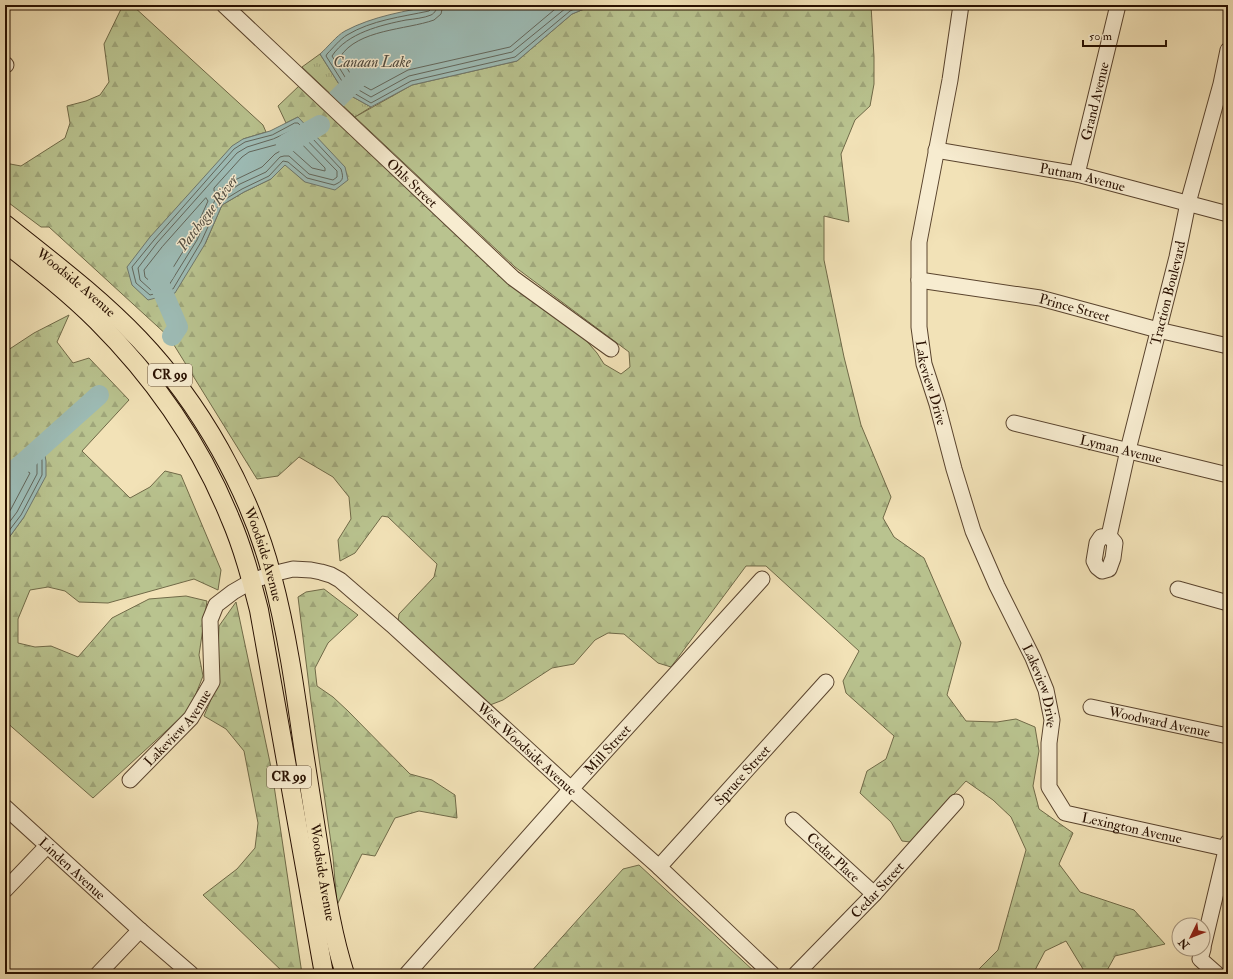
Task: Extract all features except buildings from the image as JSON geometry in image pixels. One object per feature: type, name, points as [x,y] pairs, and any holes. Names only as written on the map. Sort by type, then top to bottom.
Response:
[{"type":"main road","name":"Woodside Avenue","points":[[5,224],[111,311],[140,340],[166,370],[202,420],[232,472],[258,531],[262,577],[259,610],[324,974]]},
{"type":"main road","name":"Woodside Avenue","points":[[5,243],[51,280],[97,321],[128,354],[157,390],[184,430],[213,481],[230,518],[262,577],[280,605],[326,893],[334,931],[346,974]]},
{"type":"street","name":"Ohls Street","points":[[224,5],[513,278],[611,348]]},
{"type":"street","name":"Lakeview Drive","points":[[961,5],[950,80],[919,242],[919,327],[924,364],[938,404],[954,469],[973,531],[997,586],[1034,658],[1046,690],[1052,720],[1049,743],[1049,788]]},
{"type":"street","name":"Grand Avenue","points":[[1077,174],[1118,5]]},
{"type":"street","name":"Traction Boulevard","points":[[1109,536],[1128,450],[1177,257],[1188,203],[1225,85],[1228,50]]},
{"type":"street","name":"Putnam Avenue","points":[[936,150],[1077,174],[1228,214]]},
{"type":"street","name":"Prince Street","points":[[919,280],[1040,298],[1158,330],[1228,346]]},
{"type":"street","name":"Lyman Avenue","points":[[1014,423],[1228,475]]},
{"type":"street","name":"West Woodside Avenue","points":[[262,577],[293,569],[311,570],[331,575],[340,580],[392,625],[571,789],[659,867],[772,974]]},
{"type":"street","name":"Lakeview Avenue","points":[[130,780],[191,718],[212,682],[209,631],[210,620],[216,605],[262,577]]},
{"type":"street","name":"Mill Street","points":[[407,974],[571,789],[762,579]]},
{"type":"street","points":[[1178,589],[1228,603]]},
{"type":"street","name":"Spruce Street","points":[[659,867],[826,682]]},
{"type":"street","name":"Woodward Avenue","points":[[1091,707],[1228,736]]},
{"type":"street","name":"Lexington Avenue","points":[[1049,788],[1065,813],[1227,847]]},
{"type":"street","name":"Cedar Street","points":[[796,974],[874,894],[956,802]]},
{"type":"street","name":"Linden Avenue","points":[[5,807],[140,930],[191,974]]},
{"type":"street","name":"Cedar Place","points":[[793,820],[874,894]]},
{"type":"street","points":[[5,890],[47,846]]},
{"type":"street","points":[[1210,917],[1227,847]]},
{"type":"street","points":[[98,974],[140,930]]},
{"type":"street","points":[[1205,957],[1217,974]]},
{"type":"green space","points":[[123,5],[132,5],[263,125],[266,132],[243,139],[205,244],[222,205],[271,179],[285,164],[305,182],[298,117],[286,123],[278,106],[300,85],[584,338],[604,364],[621,374],[630,367],[629,352],[515,267],[355,117],[412,85],[517,61],[572,14],[589,7],[589,5],[871,5],[874,84],[870,106],[855,120],[841,154],[849,222],[824,216],[824,260],[844,357],[861,425],[891,497],[883,518],[894,537],[924,558],[961,643],[947,695],[966,721],[997,722],[1016,719],[1035,727],[1039,751],[1033,786],[1039,809],[1073,833],[1059,864],[1080,892],[1134,910],[1165,944],[1115,956],[1105,974],[1086,974],[1066,941],[1045,951],[1033,974],[974,974],[998,950],[1026,850],[1011,817],[993,800],[966,781],[910,842],[902,841],[891,822],[860,793],[867,771],[886,759],[894,736],[846,693],[843,681],[859,651],[766,566],[746,566],[671,667],[658,663],[624,634],[608,633],[595,640],[574,664],[552,668],[503,700],[490,705],[398,622],[399,614],[434,577],[437,564],[388,517],[382,516],[355,553],[340,561],[338,540],[351,519],[349,497],[333,477],[299,457],[278,476],[257,479],[169,337],[49,227],[41,227],[5,200],[5,163],[21,166],[65,138],[70,123],[67,106],[86,101],[100,95],[109,82],[104,44]]},
{"type":"green space","points":[[320,54],[344,92],[371,107],[355,117],[302,67]]},
{"type":"green space","points":[[69,315],[57,342],[73,363],[89,358],[129,400],[82,451],[130,498],[150,487],[165,471],[181,475],[221,570],[218,590],[194,579],[108,603],[79,602],[65,591],[48,587],[30,590],[18,619],[18,643],[35,647],[51,646],[78,657],[112,618],[149,599],[186,596],[207,601],[199,655],[203,676],[190,709],[93,798],[5,721],[5,543],[24,517],[43,445],[5,468],[5,352],[34,333]]},
{"type":"green space","points":[[324,589],[358,615],[328,643],[315,668],[317,686],[333,697],[348,711],[410,774],[432,780],[455,795],[457,818],[419,811],[395,818],[375,856],[362,854],[337,905],[333,857],[298,597],[306,592]]},
{"type":"green space","points":[[236,602],[272,772],[302,974],[285,974],[203,895],[237,869],[255,848],[258,823],[244,751],[226,729],[204,716],[217,685],[219,626]]},
{"type":"green space","points":[[639,865],[756,973],[529,974],[623,869]]},
{"type":"water","name":"Canaan Lake","points":[[437,5],[589,5],[589,7],[572,14],[517,61],[412,85],[371,107],[344,92],[320,54],[335,39],[345,31],[367,21],[413,9]]},
{"type":"water","points":[[298,117],[345,167],[348,180],[335,190],[305,182],[285,165],[271,179],[222,205],[205,244],[175,293],[148,300],[132,285],[127,267],[150,237],[232,146],[243,139],[270,131]]},
{"type":"water","points":[[43,445],[46,461],[46,476],[24,517],[5,543],[5,468]]},
{"type":"waterway","name":"Patchogue River","points":[[337,99],[362,74]]},
{"type":"waterway","name":"Patchogue River","points":[[286,144],[320,125]]},
{"type":"waterway","name":"Patchogue River","points":[[165,272],[158,281],[178,327],[172,336]]},
{"type":"waterway","name":"Patchogue River","points":[[5,478],[99,395]]}]
